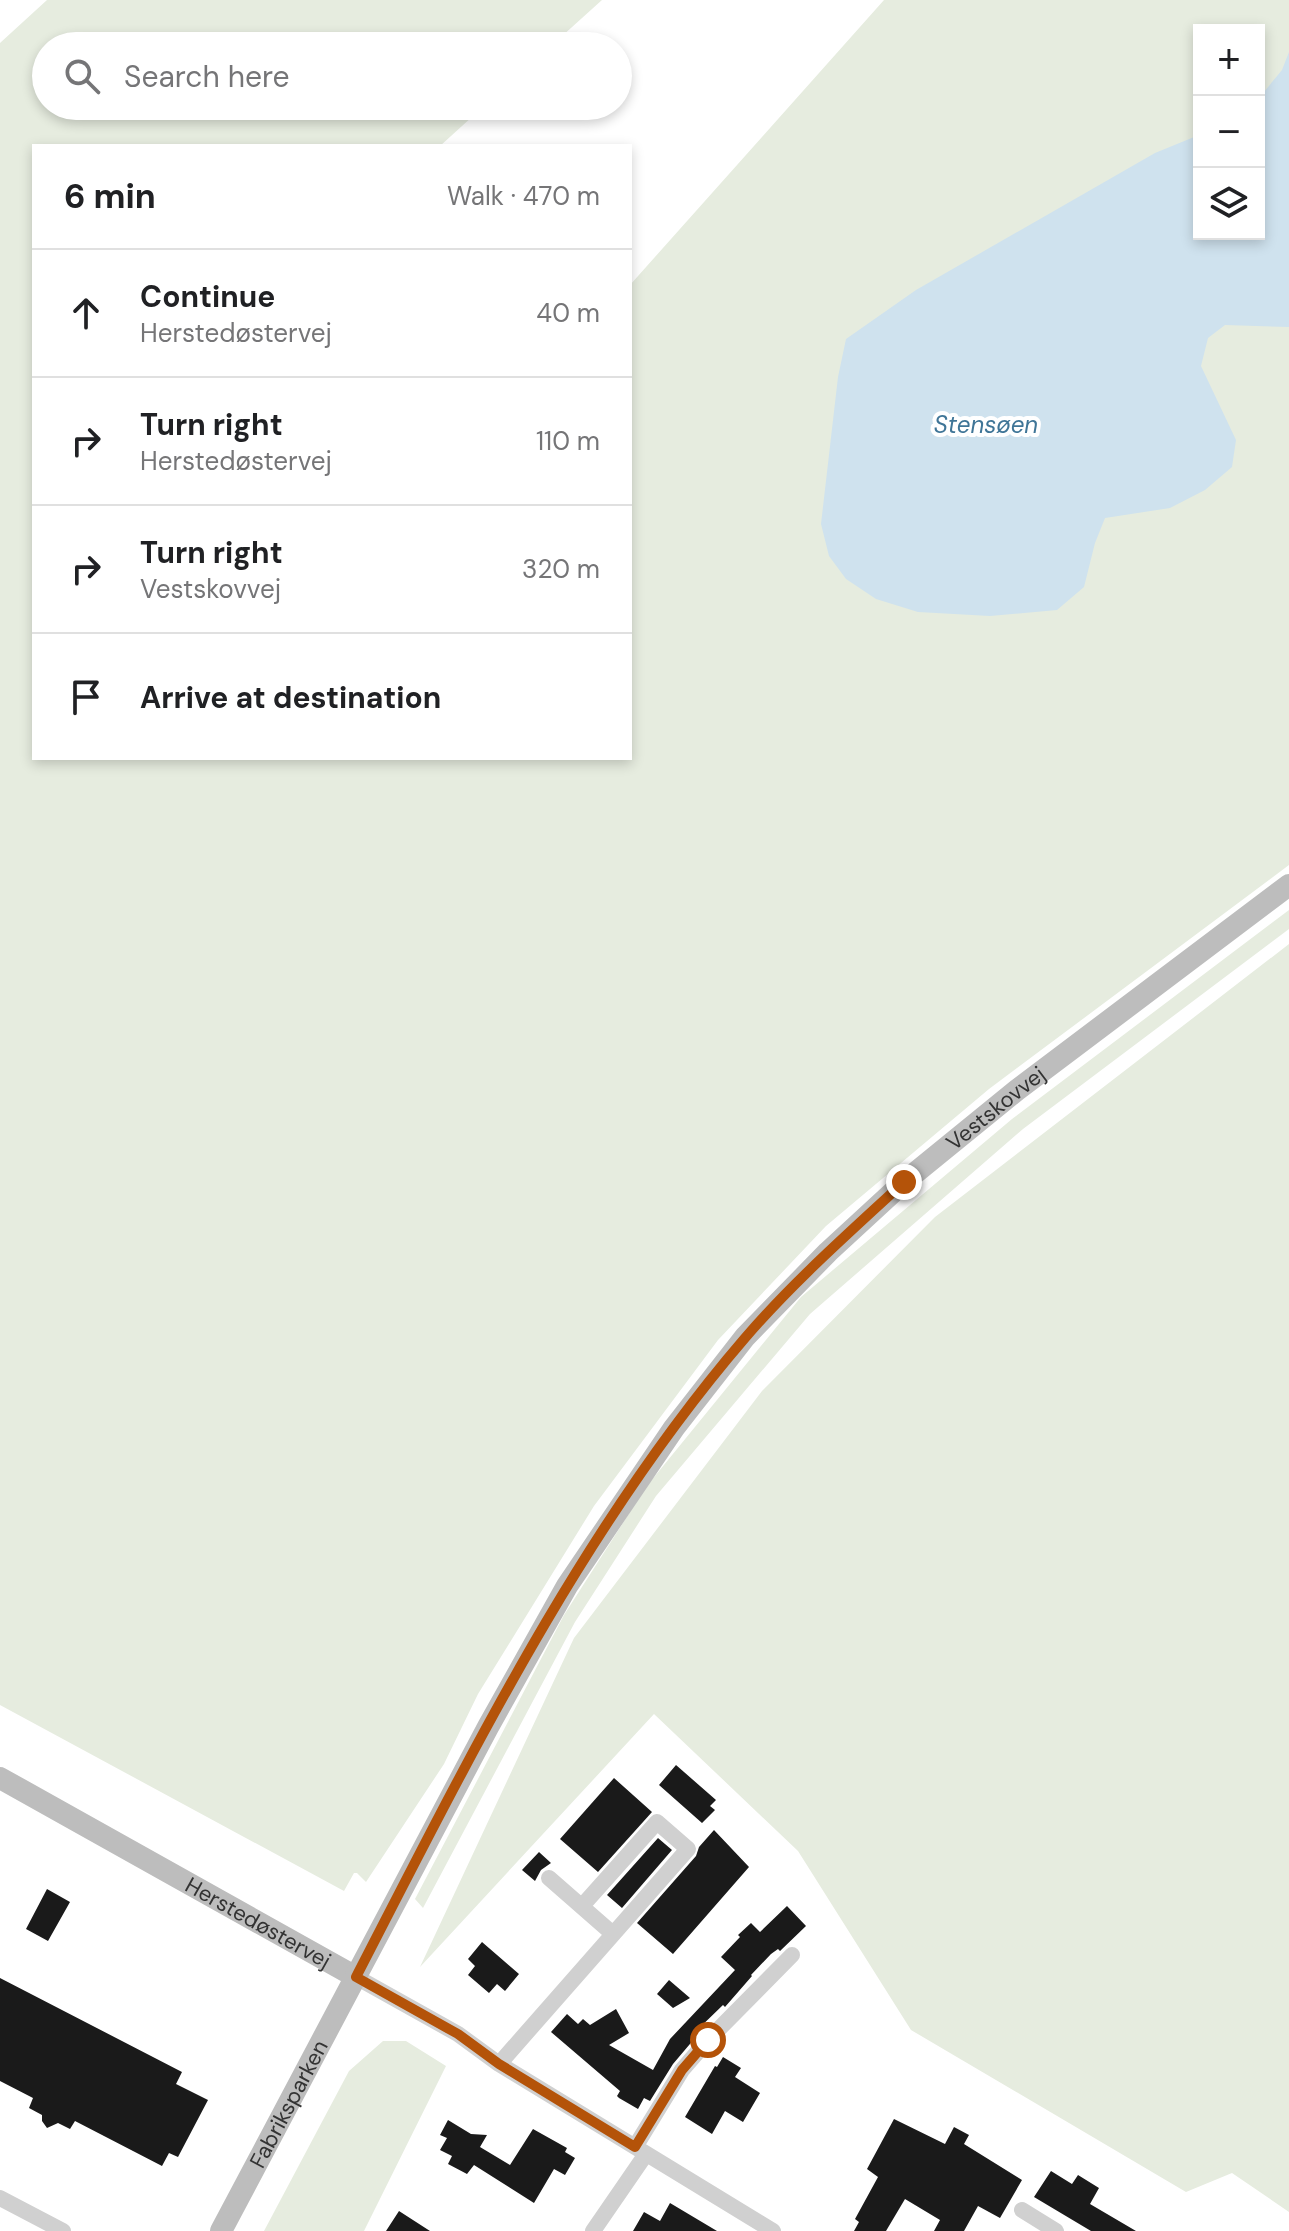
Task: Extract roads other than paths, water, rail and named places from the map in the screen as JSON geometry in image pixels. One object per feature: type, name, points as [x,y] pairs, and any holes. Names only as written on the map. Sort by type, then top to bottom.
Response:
[{"type":"street","name":"Vestskovvej","points":[[356,1977],[488,1727],[567,1586],[674,1428],[745,1337],[828,1252],[904,1182],[1017,1090],[1289,885]]},
{"type":"street","name":"Herstedøstervej","points":[[0,1778],[458,2034],[499,2064],[773,2231]]},
{"type":"street","points":[[499,2064],[688,1849],[657,1822],[582,1906]]},
{"type":"street","points":[[549,1878],[613,1934]]},
{"type":"street","points":[[593,2231],[682,2070],[792,1955]]},
{"type":"street","name":"Fabriksparken","points":[[221,2231],[356,1977]]},
{"type":"street","points":[[0,2198],[63,2231]]},
{"type":"street","points":[[1022,2210],[1056,2231]]},
{"type":"water","name":"Stensøen","points":[[1289,52],[1289,327],[1225,325],[1208,338],[1201,366],[1236,440],[1232,467],[1205,490],[1170,508],[1105,518],[1084,587],[1057,610],[990,616],[918,612],[876,599],[846,579],[829,556],[821,524],[838,377],[846,339],[916,290],[1155,153],[1193,137],[1193,240],[1265,240],[1265,91],[1282,70]]}]
